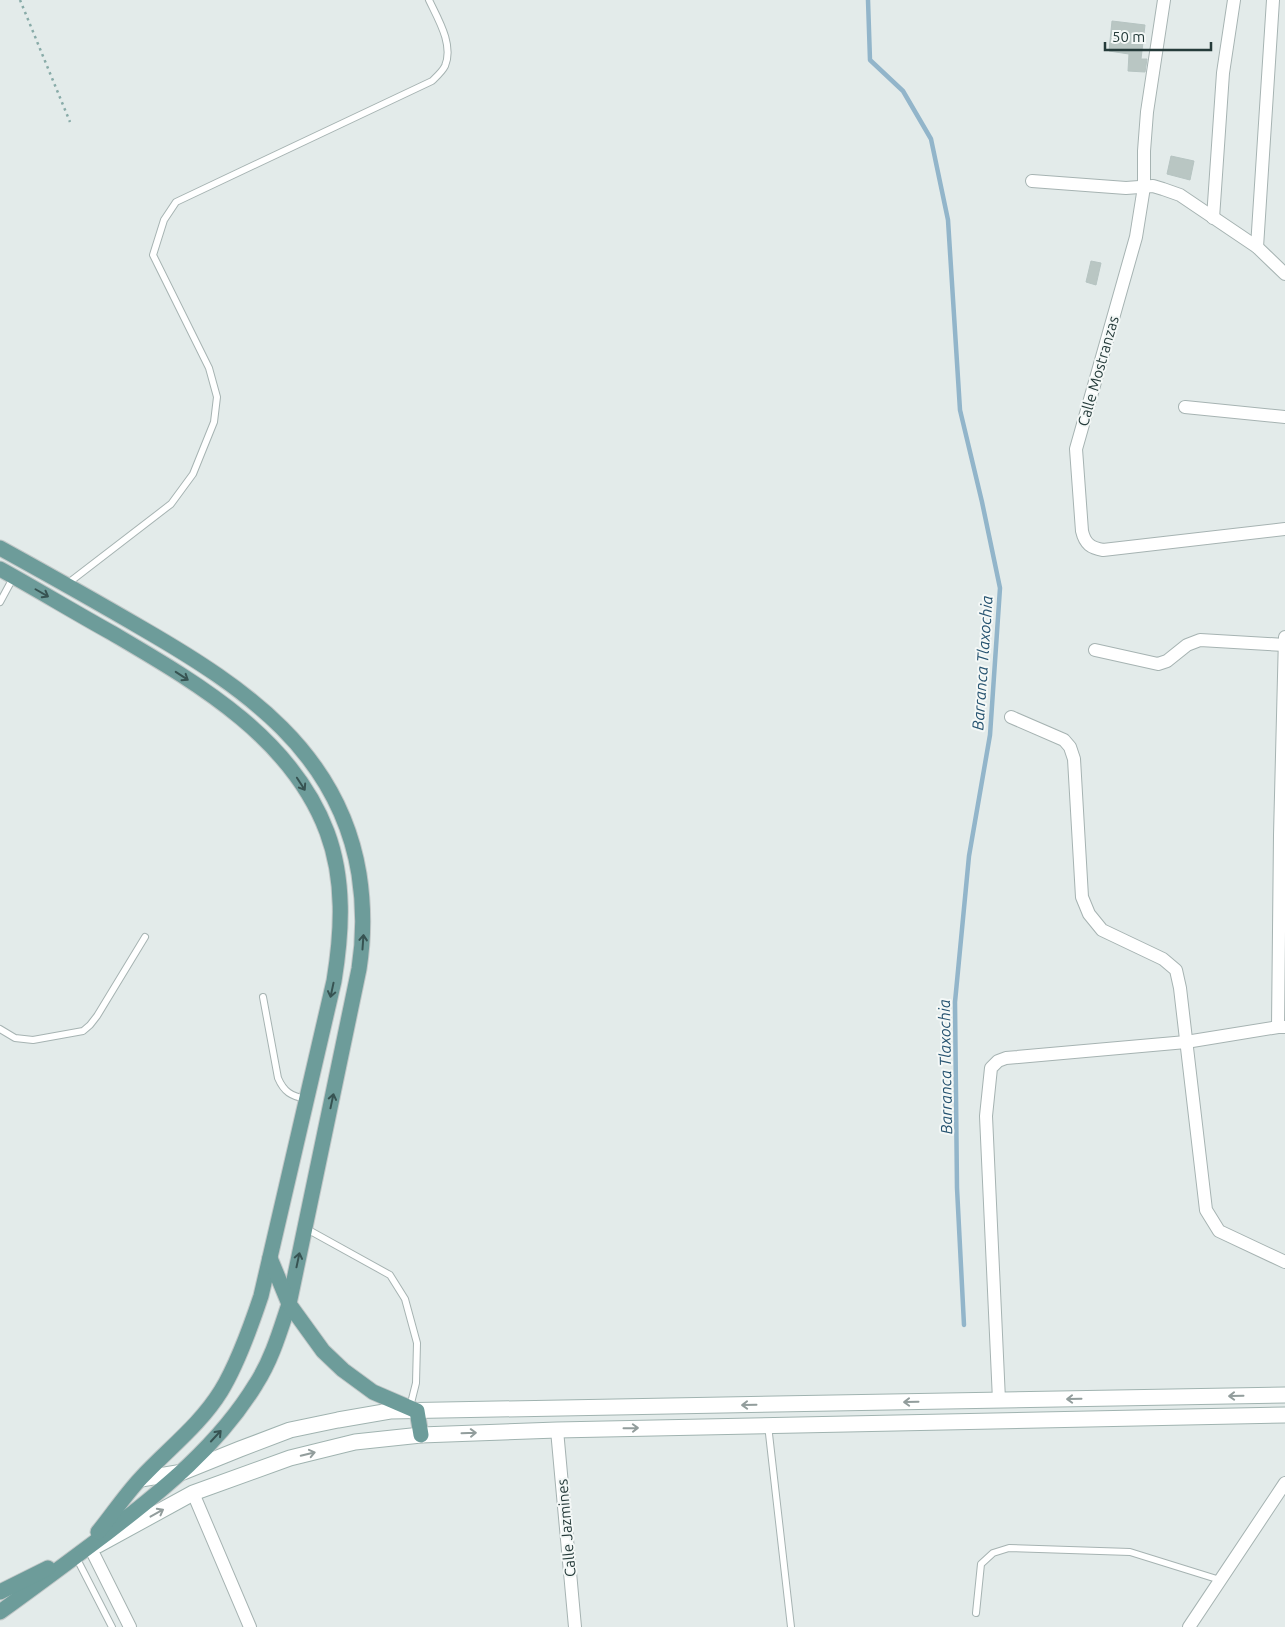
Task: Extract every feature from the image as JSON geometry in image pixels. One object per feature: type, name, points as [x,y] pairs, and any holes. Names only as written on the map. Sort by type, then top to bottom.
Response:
[{"type":"main road","points":[[0,548],[178,649],[249,698],[280,725],[303,750],[333,794],[346,821],[353,843],[362,892],[363,943],[289,1304],[275,1347],[257,1384],[232,1419],[183,1472],[84,1552],[0,1612]]},
{"type":"main road","points":[[0,569],[165,664],[229,708],[264,738],[297,778],[316,807],[327,832],[335,859],[340,890],[340,948],[334,981],[261,1296],[251,1326],[222,1390],[189,1433],[141,1479],[84,1552]]},
{"type":"main road","points":[[270,1258],[289,1304],[323,1351],[343,1370],[373,1392],[414,1409]]},
{"type":"main road","points":[[141,1479],[183,1472],[240,1448],[290,1430],[390,1411],[414,1409],[1285,1395]]},
{"type":"main road","points":[[963,1401],[963,1422]]},
{"type":"main road","points":[[414,1409],[421,1435]]},
{"type":"main road","points":[[0,1592],[84,1552],[193,1493],[290,1458],[355,1442],[421,1435],[557,1430],[1285,1415]]},
{"type":"street","name":"Calle Mostranzas","points":[[1164,0],[1147,112],[1144,187],[1136,237],[1076,449],[1084,539],[1093,548],[1103,550],[1285,530]]},
{"type":"street","points":[[1213,218],[1223,73],[1234,0]]},
{"type":"street","points":[[1257,247],[1273,0]]},
{"type":"street","points":[[1032,181],[1126,188],[1153,186],[1180,195],[1257,247],[1285,274]]},
{"type":"street","points":[[1185,408],[1285,417]]},
{"type":"street","points":[[999,1400],[986,1116],[991,1068],[998,1061],[1006,1058],[1186,1042],[1282,1027],[1280,835],[1285,637]]},
{"type":"street","points":[[1095,650],[1158,664],[1167,661],[1187,645],[1200,640],[1284,645]]},
{"type":"street","points":[[1011,717],[1064,740],[1070,748],[1074,760],[1082,898],[1089,914],[1102,930],[1164,959],[1176,970],[1180,988],[1206,1210],[1219,1231],[1285,1262]]},
{"type":"street","name":"Calle Jazmines","points":[[557,1430],[575,1627]]},
{"type":"street","points":[[1189,1627],[1285,1482]]},
{"type":"street","points":[[193,1493],[250,1627]]},
{"type":"street","points":[[84,1552],[130,1627]]},
{"type":"lane","points":[[66,585],[171,504],[194,474],[214,422],[217,397],[209,368],[153,255],[164,220],[176,202],[432,82],[444,67],[448,49],[442,27],[429,0]]},
{"type":"lane","points":[[0,602],[14,577]]},
{"type":"lane","points":[[0,1029],[15,1038],[33,1040],[83,1031],[97,1016],[146,937]]},
{"type":"lane","points":[[263,997],[278,1078],[282,1087],[292,1096],[307,1099]]},
{"type":"lane","points":[[305,1228],[390,1275],[405,1299],[417,1343],[414,1409]]},
{"type":"lane","points":[[768,1425],[792,1627]]},
{"type":"lane","points":[[976,1613],[981,1564],[993,1553],[1009,1548],[1130,1552],[1220,1580]]},
{"type":"lane","points":[[84,1552],[112,1627]]},
{"type":"path","points":[[20,0],[70,122]]},
{"type":"building","points":[[1112,21],[1145,25],[1141,59],[1147,59],[1145,72],[1128,71],[1129,54],[1109,51]]},
{"type":"building","points":[[1171,156],[1194,161],[1190,180],[1167,174]]},
{"type":"building","points":[[1091,261],[1101,263],[1096,285],[1086,282]]},
{"type":"waterway","name":"Barranca Tlaxochia","points":[[868,0],[870,60],[903,91],[931,139],[948,220],[960,410],[1000,588],[990,735],[969,856],[955,1002],[957,1188],[964,1325]]}]
